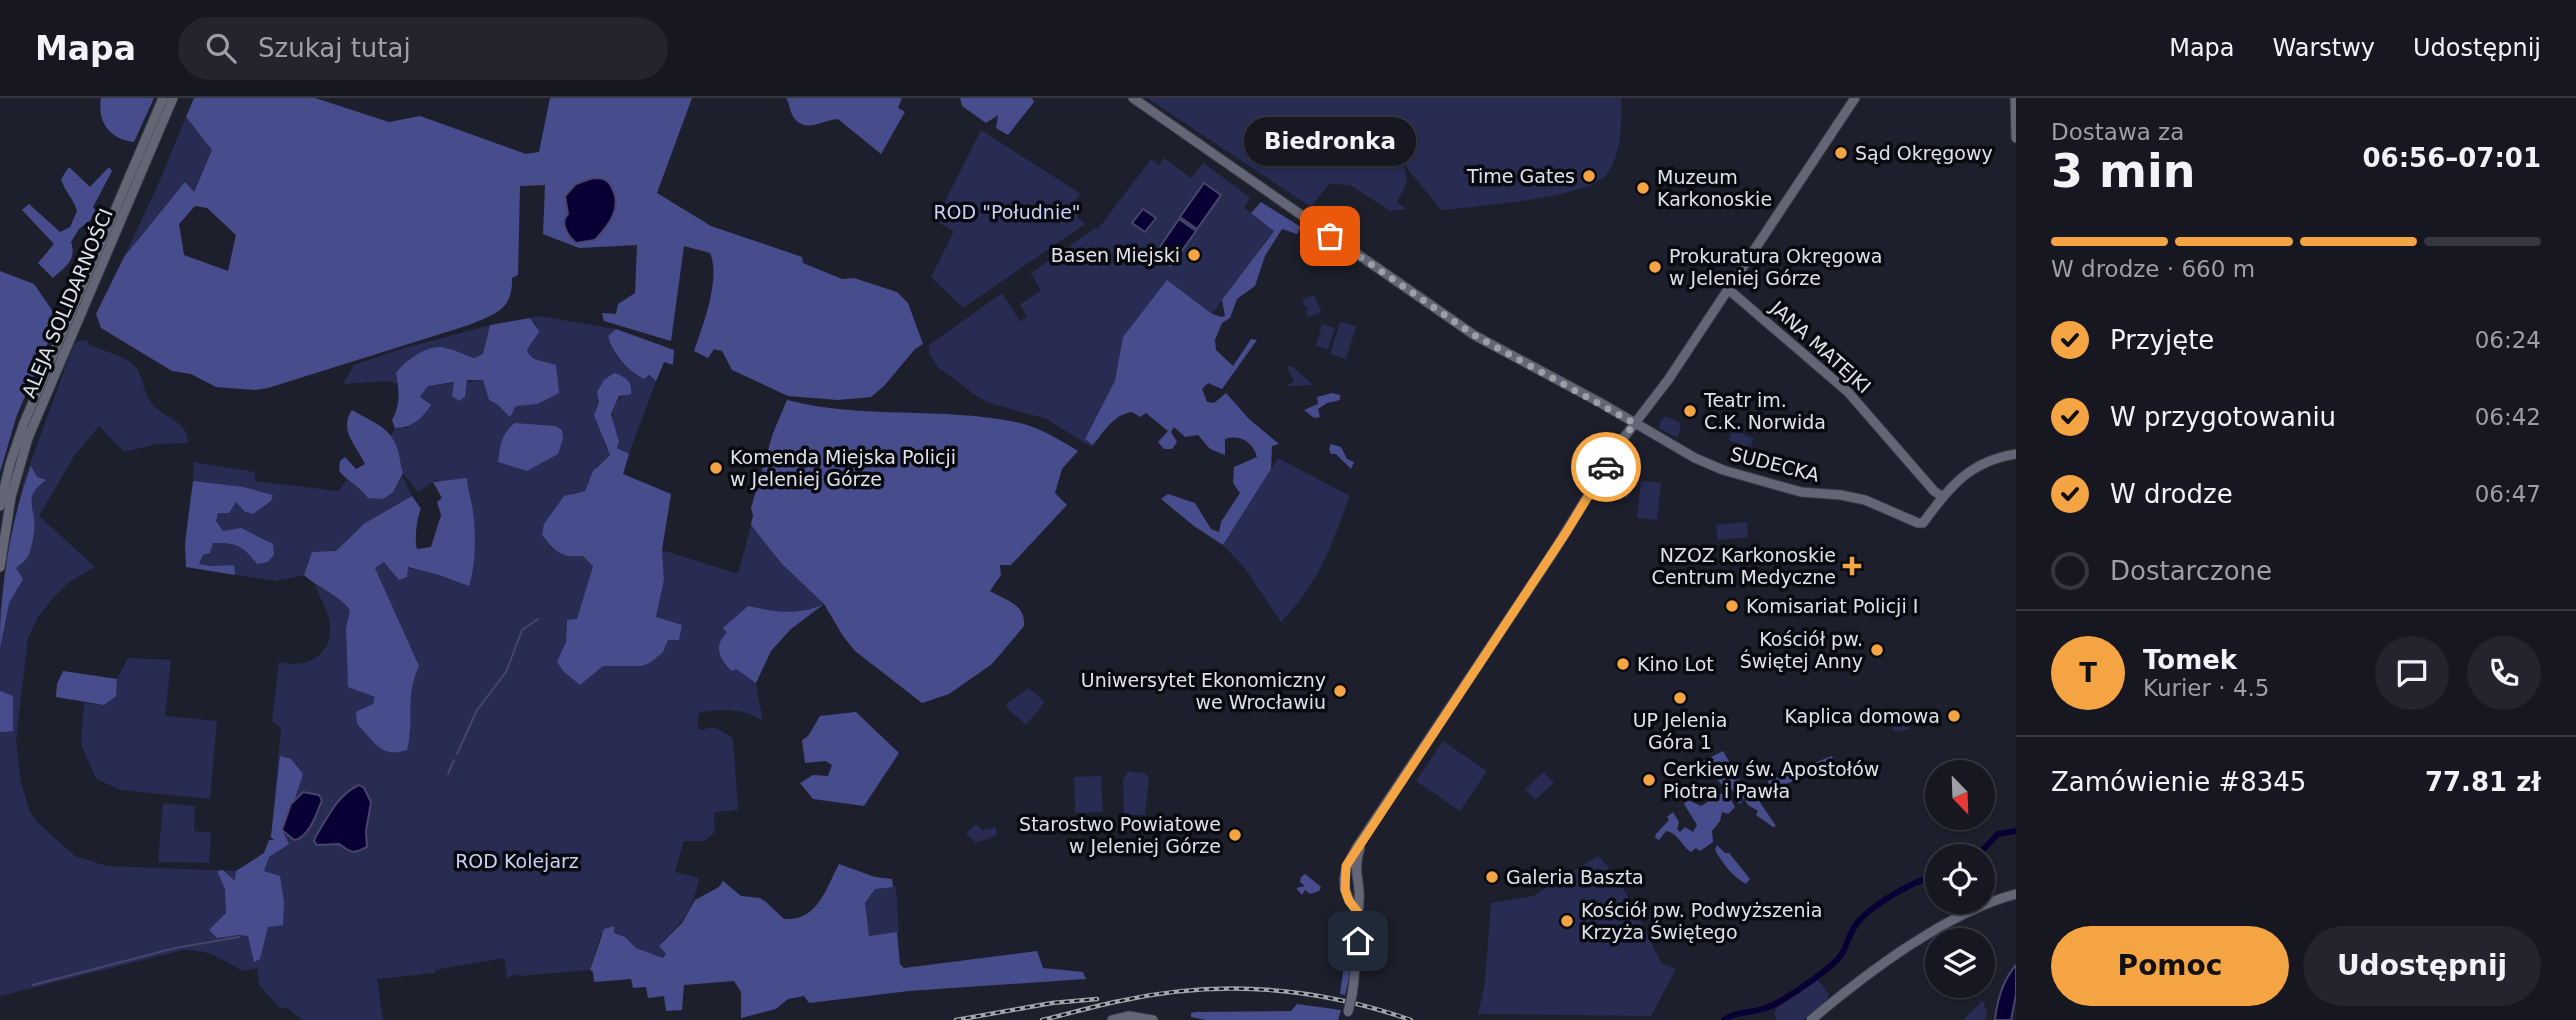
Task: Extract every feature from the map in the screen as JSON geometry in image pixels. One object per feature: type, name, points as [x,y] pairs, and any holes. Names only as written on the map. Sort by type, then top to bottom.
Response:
[{"type":"street","name":"ALEJA SOLIDARNOŚCI","points":[[0,506],[10,464],[24,424],[163,98]]},
{"type":"street","name":"ALEJA SOLIDARNOŚCI","points":[[0,567],[11,497],[28,438],[173,98]]},
{"type":"street","name":"SUDECKA","points":[[1133,98],[1474,335],[1695,458],[1723,470],[1801,492],[1865,500],[1913,523],[1923,523],[1943,497]]},
{"type":"street","points":[[1357,911],[1349,901],[1344,883],[1346,866],[1554,551],[1622,440],[1668,380],[1855,98]]},
{"type":"street","points":[[2015,98],[2016,138]]},
{"type":"street","name":"JANA MATEJKI","points":[[1728,289],[1848,391],[1934,491],[1943,497]]},
{"type":"street","points":[[1943,497],[1977,466],[2016,454]]},
{"type":"street","points":[[1346,1016],[1352,995],[1359,931],[1355,868],[1363,839]]},
{"type":"street","points":[[1811,1020],[1852,987],[1949,922],[1976,908],[2016,894]]},
{"type":"street","points":[[1349,901],[1359,900]]},
{"type":"street","points":[[1112,1020],[1129,1016],[1153,1020]]},
{"type":"green space","points":[[1147,98],[1621,98],[1622,117],[1615,160],[1605,176],[1593,184],[1553,196],[1441,210],[1403,163],[1407,182],[1397,202],[1406,209],[1390,211],[1350,185],[1329,184],[1311,207]]},
{"type":"green space","points":[[186,117],[212,150],[193,193],[185,182],[124,257],[157,187]]},
{"type":"green space","name":"ROD \"Południe\"","points":[[981,130],[1081,194],[1071,205],[1078,211],[1077,217],[1085,224],[963,308],[931,277],[954,231],[935,221]]},
{"type":"green space","points":[[1164,158],[1191,178],[1203,163],[1250,197],[1244,208],[1274,230],[1212,314],[1167,281],[1140,417],[1133,412],[1120,417],[1109,425],[1091,447],[1047,419],[989,403],[938,367],[928,346],[1002,293],[1020,321],[1027,317],[1020,304],[1041,291],[1031,273],[1095,228],[1098,229],[1151,159],[1159,165]]},
{"type":"green space","points":[[1314,295],[1321,312],[1308,317],[1306,310],[1310,307],[1305,307],[1302,300]]},
{"type":"green space","name":"ROD Kolejarz","points":[[539,316],[616,329],[608,336],[619,360],[626,367],[656,381],[629,454],[617,448],[612,414],[617,401],[632,389],[629,381],[623,376],[599,396],[595,411],[605,445],[611,454],[597,466],[585,491],[572,493],[542,536],[559,553],[583,556],[593,566],[577,620],[567,620],[563,671],[580,685],[603,666],[641,666],[650,663],[663,652],[668,640],[656,618],[664,580],[662,550],[738,574],[751,525],[781,563],[824,604],[793,612],[762,609],[727,633],[719,653],[726,666],[736,668],[756,683],[763,722],[757,717],[732,710],[699,713],[697,725],[700,730],[714,727],[733,738],[738,810],[714,812],[715,832],[704,841],[684,841],[675,872],[699,878],[685,915],[659,945],[666,954],[663,958],[636,948],[625,937],[614,933],[614,926],[601,934],[590,970],[520,976],[518,974],[507,978],[504,958],[435,970],[435,973],[377,979],[383,1020],[302,1020],[289,1009],[279,1007],[259,985],[257,968],[242,971],[214,956],[192,950],[0,996],[0,611],[14,521],[24,480],[74,344],[80,340],[87,341],[89,345],[135,366],[149,400],[158,410],[180,425],[188,443],[158,444],[124,452],[99,426],[74,456],[39,516],[95,567],[71,581],[54,597],[38,617],[28,638],[16,741],[21,782],[29,810],[37,822],[75,856],[107,866],[236,871],[264,853],[269,840],[274,840],[271,837],[281,728],[272,721],[279,662],[291,664],[311,660],[325,648],[329,639],[328,616],[314,585],[335,594],[350,610],[346,628],[348,687],[375,697],[373,704],[357,724],[370,737],[411,736],[410,700],[419,666],[375,568],[384,562],[439,575],[469,586],[474,551],[474,525],[467,491],[436,480],[418,492],[403,473],[397,447],[391,435],[395,428],[407,428],[419,397],[427,386],[483,380],[489,400],[498,405],[521,404],[534,359],[527,352],[529,344],[538,336],[537,326],[530,318]]},
{"type":"green space","points":[[1340,322],[1356,326],[1346,359],[1330,354]]},
{"type":"green space","points":[[1322,324],[1335,328],[1328,349],[1316,346]]},
{"type":"green space","points":[[490,325],[483,354],[474,358],[444,347],[396,373],[398,384],[388,381],[343,384],[354,365]]},
{"type":"green space","points":[[1287,366],[1293,367],[1313,385],[1286,386],[1294,382]]},
{"type":"green space","points":[[1665,416],[1679,422],[1681,428],[1677,438],[1659,428]]},
{"type":"green space","points":[[1732,430],[1754,438],[1750,449],[1729,440]]},
{"type":"green space","points":[[1278,458],[1350,496],[1315,578],[1281,622],[1244,567],[1223,545]]},
{"type":"green space","points":[[194,462],[255,472],[255,481],[338,491],[347,480],[363,490],[399,482],[402,476],[412,496],[365,523],[336,552],[312,552],[304,575],[276,581],[235,575],[233,565],[199,564],[203,555],[210,553],[213,543],[228,544],[243,549],[257,564],[266,540],[255,535],[223,531],[216,521],[218,513],[236,502],[245,512],[253,514],[271,501],[193,481]]},
{"type":"green space","points":[[1628,476],[1638,480],[1627,499],[1619,494]]},
{"type":"green space","points":[[1641,481],[1661,483],[1657,520],[1637,518]]},
{"type":"green space","points":[[1747,522],[1748,537],[1718,540],[1716,525]]},
{"type":"green space","points":[[128,658],[171,660],[165,716],[217,721],[210,799],[121,790],[96,779],[81,744],[84,703],[104,705],[116,696],[117,679]]},
{"type":"green space","points":[[1029,688],[1045,702],[1026,725],[1006,704]]},
{"type":"green space","points":[[1897,708],[1910,729],[1896,732],[1879,717]]},
{"type":"green space","points":[[1443,741],[1487,771],[1460,811],[1416,781]]},
{"type":"green space","points":[[1129,771],[1144,773],[1149,777],[1145,815],[1124,815],[1123,779]]},
{"type":"green space","points":[[1544,772],[1554,783],[1535,800],[1525,789]]},
{"type":"green space","points":[[1101,776],[1103,812],[1075,813],[1074,777]]},
{"type":"green space","points":[[163,803],[195,806],[194,831],[211,833],[209,863],[158,862]]},
{"type":"green space","points":[[976,824],[982,830],[996,827],[997,835],[976,843],[966,834]]},
{"type":"green space","points":[[1598,856],[1617,879],[1662,964],[1676,969],[1651,1016],[1478,1014],[1485,982],[1491,903],[1533,896]]},
{"type":"green space","points":[[896,886],[899,932],[869,936],[865,903],[875,889]]},
{"type":"green space","points":[[1818,980],[1829,994],[1827,1001],[1803,1020],[1776,1020],[1774,1013],[1778,1007]]},
{"type":"green space","points":[[1983,1000],[1987,1014],[1985,1020],[1963,1020]]},
{"type":"shaded area","points":[[101,98],[154,98],[134,142],[118,137],[107,128],[101,115]]},
{"type":"shaded area","points":[[194,98],[315,98],[389,122],[420,116],[526,154],[539,152],[550,98],[692,98],[657,193],[711,226],[802,257],[803,263],[842,279],[854,278],[897,292],[908,303],[923,344],[915,349],[884,386],[871,397],[838,400],[788,396],[732,370],[722,351],[714,349],[708,358],[694,351],[712,288],[713,263],[710,253],[684,246],[671,341],[604,321],[602,313],[616,314],[618,304],[635,293],[637,245],[579,248],[543,234],[545,185],[520,186],[518,275],[512,278],[512,289],[506,304],[494,314],[469,325],[268,388],[255,390],[216,387],[191,374],[172,371],[101,328],[96,314],[124,257],[185,182],[194,192],[212,150],[186,117]],"holes":[[[195,206],[207,208],[236,235],[228,271],[184,255],[179,224]]]},
{"type":"shaded area","points":[[786,98],[902,98],[898,108],[905,112],[881,154],[838,119],[810,125],[800,123],[793,117]]},
{"type":"shaded area","points":[[960,98],[1032,98],[1034,102],[1008,135],[996,128],[998,115],[986,123],[962,106]]},
{"type":"shaded area","points":[[69,167],[90,187],[109,167],[112,171],[93,207],[98,214],[79,229],[71,242],[71,258],[53,278],[38,263],[54,244],[22,210],[29,204],[60,232],[70,227],[77,211],[61,179]]},
{"type":"shaded area","points":[[593,178],[609,183],[615,195],[615,210],[609,223],[595,240],[576,243],[564,225],[568,214],[565,196],[576,184]]},
{"type":"shaded area","points":[[1204,183],[1221,195],[1197,229],[1180,217]]},
{"type":"shaded area","points":[[1261,202],[1301,227],[1297,234],[1282,229],[1265,256],[1255,286],[1237,299],[1230,318],[1222,323],[1215,340],[1216,350],[1233,366],[1251,339],[1257,340],[1222,389],[1208,383],[1202,389],[1207,402],[1214,403],[1226,393],[1249,419],[1279,444],[1272,446],[1271,469],[1223,545],[1161,499],[1168,494],[1195,503],[1211,529],[1219,532],[1221,522],[1240,493],[1233,483],[1234,467],[1257,457],[1249,443],[1236,438],[1225,439],[1225,455],[1210,449],[1198,435],[1185,437],[1174,427],[1171,432],[1177,442],[1172,449],[1164,449],[1158,442],[1168,431],[1146,413],[1140,417],[1132,412],[1115,420],[1093,445],[1085,439],[1115,381],[1123,337],[1167,280],[1212,314],[1225,316],[1222,300],[1274,231],[1251,213]]},
{"type":"shaded area","points":[[1143,209],[1156,218],[1145,232],[1132,223]]},
{"type":"shaded area","points":[[1179,219],[1196,231],[1171,266],[1155,254]]},
{"type":"shaded area","points":[[0,271],[34,284],[58,319],[17,415],[0,472]]},
{"type":"shaded area","points":[[530,318],[539,331],[527,352],[534,359],[556,365],[559,393],[537,404],[516,406],[510,417],[489,400],[483,380],[467,380],[465,397],[459,401],[452,396],[454,382],[428,386],[420,397],[431,405],[428,410],[411,424],[395,428],[392,420],[398,397],[396,373],[406,363],[425,350],[439,347],[474,358],[483,354],[490,325]]},
{"type":"shaded area","points":[[616,329],[674,350],[673,365],[664,362],[656,381],[649,375],[644,379],[626,366],[613,349],[608,336]]},
{"type":"shaded area","points":[[614,373],[622,376],[631,386],[631,394],[619,396],[611,414],[619,442],[617,448],[629,454],[623,474],[671,494],[662,550],[664,580],[656,617],[682,625],[679,640],[668,640],[663,652],[650,663],[641,666],[603,666],[580,685],[563,671],[557,662],[566,642],[567,620],[577,619],[593,566],[583,556],[559,553],[542,535],[544,524],[564,496],[585,491],[593,471],[610,455],[594,415],[599,402],[597,392],[604,380]]},
{"type":"shaded area","points":[[1332,393],[1340,395],[1340,400],[1327,403],[1318,409],[1320,417],[1314,418],[1304,410],[1318,404],[1317,397]]},
{"type":"shaded area","points":[[787,400],[845,410],[962,415],[1020,423],[1050,435],[1078,451],[1062,469],[1055,493],[1067,505],[1011,565],[1000,565],[1001,575],[990,591],[1018,608],[1024,619],[1024,626],[992,664],[949,694],[922,703],[855,651],[824,604],[781,563],[751,525],[751,508],[773,433]]},
{"type":"shaded area","points":[[352,410],[383,428],[393,438],[397,448],[403,473],[393,492],[383,499],[368,498],[339,471],[340,461],[345,457],[356,469],[365,464],[348,431],[348,417]]},
{"type":"shaded area","points":[[515,423],[555,426],[562,430],[563,439],[558,454],[527,471],[498,462],[504,436]]},
{"type":"shaded area","points":[[1331,444],[1341,447],[1347,459],[1354,462],[1351,469],[1336,454],[1331,454]]},
{"type":"shaded area","points":[[31,466],[37,477],[46,480],[32,496],[32,543],[27,558],[16,568],[23,579],[9,603],[0,648],[8,556],[17,510]]},
{"type":"shaded area","points":[[467,478],[475,540],[469,586],[408,567],[407,577],[399,580],[384,562],[375,568],[419,666],[412,688],[407,750],[384,750],[357,724],[356,712],[373,704],[375,697],[348,687],[346,628],[350,610],[304,575],[312,552],[336,551],[365,523],[412,496],[421,509],[416,529],[417,549],[431,547],[441,515],[437,502],[442,498],[433,482]]},
{"type":"shaded area","points":[[193,481],[243,487],[273,495],[271,501],[253,514],[245,512],[236,502],[229,513],[218,513],[216,521],[223,531],[241,528],[273,544],[274,555],[268,562],[257,564],[238,546],[213,543],[210,553],[203,555],[199,564],[234,565],[235,575],[186,567],[185,543]]},
{"type":"shaded area","points":[[824,604],[791,629],[771,651],[756,683],[736,669],[732,671],[721,657],[720,642],[727,633],[723,628],[748,606],[786,612]]},
{"type":"shaded area","points":[[63,671],[117,679],[116,696],[104,705],[56,697],[57,684]]},
{"type":"shaded area","points":[[0,691],[13,696],[13,731],[0,732]]},
{"type":"shaded area","points":[[856,712],[899,753],[864,806],[813,799],[800,783],[813,775],[828,776],[832,765],[826,761],[805,763],[802,740],[808,736],[820,716]]},
{"type":"shaded area","points":[[1723,751],[1745,790],[1755,795],[1776,826],[1773,827],[1756,815],[1758,811],[1748,805],[1744,798],[1740,804],[1732,790],[1721,784],[1703,761]]},
{"type":"shaded area","points":[[280,756],[291,759],[303,774],[282,830],[289,844],[269,857],[264,871],[280,876],[284,902],[283,925],[268,927],[260,959],[254,962],[248,936],[217,938],[209,930],[226,913],[225,889],[217,871],[223,870],[235,881],[236,871],[264,853],[269,840],[274,840],[271,837]]},
{"type":"shaded area","points":[[1832,756],[1835,765],[1770,790],[1768,781]]},
{"type":"shaded area","points":[[359,785],[364,788],[371,802],[366,831],[367,847],[355,852],[339,844],[317,845],[314,841],[316,836],[334,807],[351,789]]},
{"type":"shaded area","points":[[1726,791],[1735,807],[1728,814],[1722,812],[1720,821],[1712,831],[1713,842],[1700,851],[1696,848],[1691,852],[1674,834],[1666,831],[1659,840],[1655,838],[1673,812],[1679,822],[1677,829],[1680,832],[1685,827],[1693,832],[1697,825],[1684,804],[1688,800],[1701,806]]},
{"type":"shaded area","points":[[303,792],[319,795],[322,800],[308,830],[294,840],[282,830],[291,804]]},
{"type":"shaded area","points":[[1717,845],[1725,853],[1729,853],[1750,879],[1746,884],[1725,865],[1715,850]]},
{"type":"shaded area","points":[[839,864],[875,877],[892,879],[893,887],[875,889],[865,903],[869,936],[897,932],[900,964],[904,968],[1037,951],[1043,968],[1083,972],[1086,979],[909,991],[809,1003],[804,996],[788,999],[776,1009],[741,1018],[741,992],[734,981],[684,985],[682,1010],[666,1011],[664,996],[648,998],[646,987],[633,988],[631,979],[594,982],[593,972],[590,970],[604,929],[614,926],[614,933],[625,937],[636,948],[663,958],[666,954],[659,946],[682,923],[695,900],[719,887],[723,881],[741,896],[760,898],[784,919],[796,918],[805,915],[819,902]]},
{"type":"shaded area","points":[[1305,874],[1321,887],[1319,891],[1310,894],[1305,890],[1302,895],[1296,888],[1305,886],[1300,882]]},
{"type":"shaded area","points":[[1353,926],[1345,995],[1340,994],[1349,927]]},
{"type":"shaded area","points":[[2016,965],[2016,995],[2011,1020],[1995,1020],[2001,991]]},
{"type":"shaded area","points":[[1297,1004],[1341,1010],[1338,1020],[1205,1020],[1191,1017],[1191,1013],[1196,1012],[1291,1011]]},
{"type":"waterway","points":[[457,754],[477,710],[506,672],[522,630],[538,619]]},
{"type":"waterway","points":[[448,774],[454,760]]},
{"type":"waterway","points":[[1988,844],[1998,834],[2016,831]]},
{"type":"waterway","points":[[1724,1020],[1766,1008],[1801,988],[1838,959],[1855,926],[1870,911],[1905,888],[1925,879]]},
{"type":"waterway","points":[[33,985],[175,948],[239,937]]},
{"type":"railway","points":[[1042,1020],[1157,994],[1230,989],[1267,990],[1340,1000],[1411,1020]]},
{"type":"railway","points":[[956,1020],[1052,1003],[1097,999]]},
{"type":"way so far","points":[[1330,236],[1495,348],[1634,423],[1606,467]]},
{"type":"place","name":"Sąd Okręgowy","points":[[1841,153]]},
{"type":"place","name":"Time Gates","points":[[1589,176]]},
{"type":"place","name":"Muzeum Karkonoskie","points":[[1643,188]]},
{"type":"place","name":"Biedronka","points":[[1330,236]]},
{"type":"place","name":"Basen Miejski","points":[[1194,255]]},
{"type":"place","name":"Prokuratura Okręgowa w Jeleniej Górze","points":[[1655,267]]},
{"type":"place","name":"Teatr im. C.K. Norwida","points":[[1690,411]]},
{"type":"place","name":"Komenda Miejska Policji w Jeleniej Górze","points":[[716,468]]},
{"type":"place","name":"NZOZ Karkonoskie Centrum Medyczne","points":[[1852,566]]},
{"type":"place","name":"Komisariat Policji I","points":[[1732,606]]},
{"type":"place","name":"Kościół pw. Świętej Anny","points":[[1877,650]]},
{"type":"place","name":"Kino Lot","points":[[1623,664]]},
{"type":"place","name":"Uniwersytet Ekonomiczny we Wrocławiu","points":[[1340,691]]},
{"type":"place","name":"UP Jelenia Góra 1","points":[[1680,698]]},
{"type":"place","name":"Kaplica domowa","points":[[1954,716]]},
{"type":"place","name":"Cerkiew św. Apostołów Piotra i Pawła","points":[[1649,780]]},
{"type":"place","name":"Starostwo Powiatowe w Jeleniej Górze","points":[[1235,835]]},
{"type":"place","name":"Galeria Baszta","points":[[1492,877]]},
{"type":"place","name":"Kościół pw. Podwyższenia Krzyża Świętego","points":[[1567,921]]},
{"type":"route","points":[[1358,941],[1357,911],[1345,890],[1346,866],[1567,531],[1606,467]]}]
